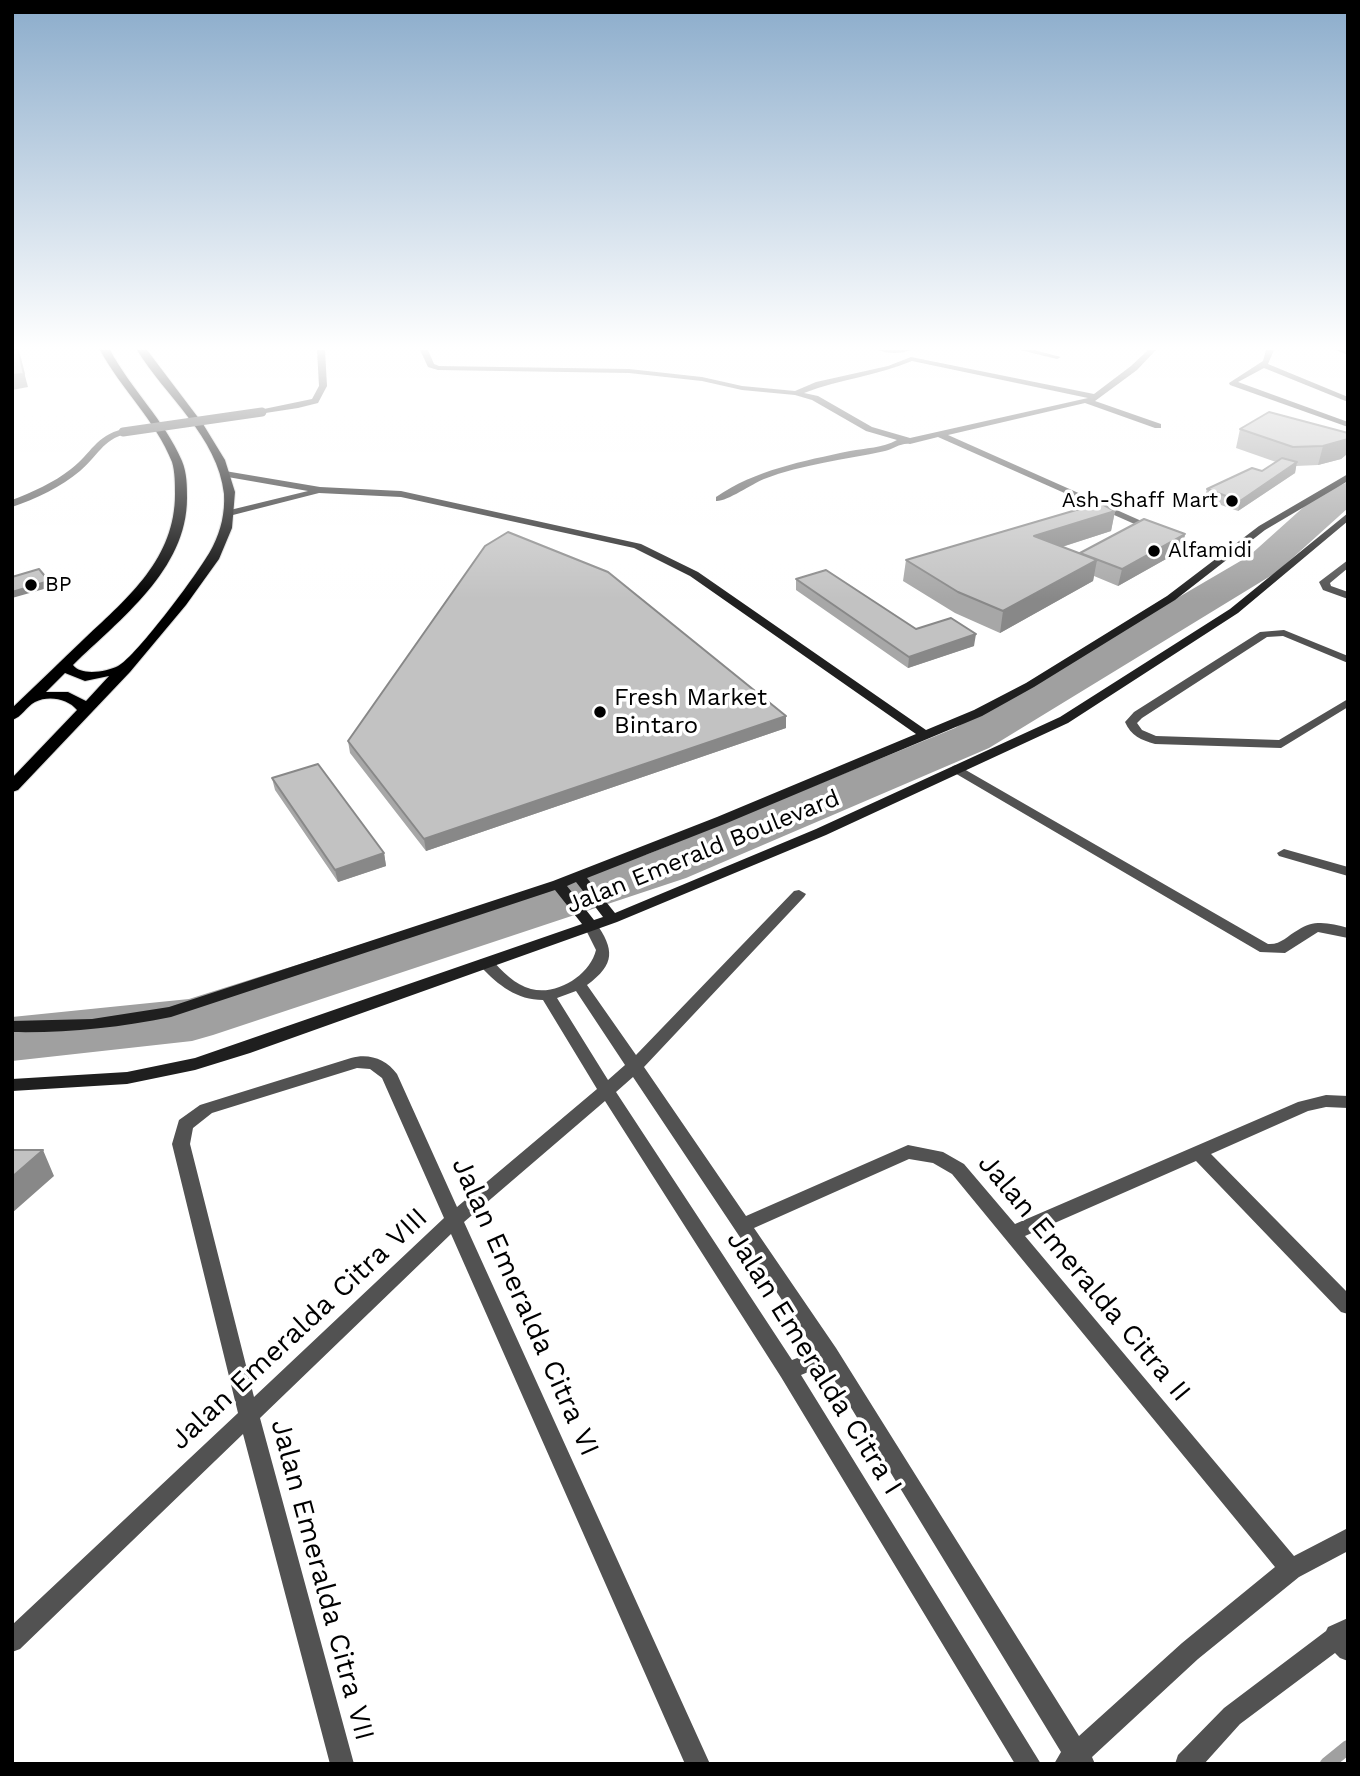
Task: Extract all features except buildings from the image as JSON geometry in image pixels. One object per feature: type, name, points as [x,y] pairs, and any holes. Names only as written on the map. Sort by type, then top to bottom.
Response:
[{"type":"main road","points":[[12,716],[132,601],[153,577],[174,541],[183,506],[178,466],[162,433]]},
{"type":"main road","points":[[12,787],[125,669],[206,570],[225,533],[229,513],[229,487],[206,433]]},
{"type":"main road","points":[[225,474],[320,491],[401,494],[545,523],[637,546],[694,574],[925,735]]},
{"type":"main road","name":"Jalan Emerald Boulevard","points":[[12,1026],[51,1028],[128,1021],[171,1012],[582,882],[978,713],[1030,685],[1171,598],[1262,528],[1348,477]]},
{"type":"main road","points":[[229,513],[320,491]]},
{"type":"main road","name":"Jalan Emerald Boulevard","points":[[12,1085],[127,1077],[195,1064],[244,1049],[486,963],[821,832],[1064,720],[1234,611],[1348,516]]},
{"type":"main road","points":[[66,664],[72,673],[85,677],[125,669]]},
{"type":"main road","points":[[30,699],[54,695],[70,696],[80,701],[85,710]]},
{"type":"main road","points":[[582,882],[609,916]]},
{"type":"main road","points":[[562,889],[587,922]]},
{"type":"street","points":[[12,504],[63,479],[86,462],[104,437],[120,433]]},
{"type":"street","points":[[880,433],[902,441]]},
{"type":"street","points":[[719,499],[736,486],[837,457],[950,433]]},
{"type":"street","points":[[941,435],[1222,559]]},
{"type":"street","points":[[1348,563],[1324,582],[1327,587],[1348,596]]},
{"type":"street","points":[[1348,660],[1284,633],[1264,634],[1131,722],[1134,730],[1144,737],[1156,740],[1281,744],[1348,702]]},
{"type":"street","points":[[957,769],[1265,948],[1280,950],[1314,926],[1326,925],[1348,933]]},
{"type":"street","points":[[1284,853],[1348,872]]},
{"type":"street","points":[[633,1068],[799,894]]},
{"type":"street","points":[[486,963],[497,976],[516,988],[535,995],[548,995],[579,984],[596,968],[603,953],[601,941],[587,922]]},
{"type":"street","name":"Jalan Emeralda Citra I","points":[[579,984],[633,1068],[829,1354],[1075,1760]]},
{"type":"street","name":"Jalan Emeralda Citra I","points":[[548,995],[606,1090],[788,1371],[1029,1764]]},
{"type":"street","name":"Jalan Emeralda Citra VI","points":[[185,1125],[206,1109],[357,1062],[374,1063],[389,1074],[698,1764]]},
{"type":"street","name":"Jalan Emeralda Citra VIII","points":[[12,1641],[248,1413],[455,1219],[633,1068]]},
{"type":"street","points":[[1013,1233],[1304,1106],[1326,1101],[1348,1102]]},
{"type":"street","name":"Jalan Emeralda Citra VII","points":[[185,1125],[181,1144],[248,1413],[342,1764]]},
{"type":"street","points":[[1197,1151],[1348,1306]]},
{"type":"street","name":"Jalan Emeralda Citra II","points":[[743,1225],[908,1152],[937,1157],[958,1169],[1291,1569]]},
{"type":"street","points":[[788,1371],[829,1354]]},
{"type":"street","points":[[1075,1760],[1190,1651],[1291,1569],[1348,1539]]},
{"type":"street","points":[[1187,1764],[1232,1716],[1344,1638]]},
{"type":"waterway","points":[[12,1039],[192,1020],[667,866],[972,738],[1263,564],[1330,503],[1348,493]]},
{"type":"waterway","points":[[1327,1764],[1348,1747]]},
{"type":"place","name":"Ash-Shaff Mart","points":[[1232,501]]},
{"type":"place","name":"Alfamidi","points":[[1154,551]]},
{"type":"place","name":"BP","points":[[31,585]]},
{"type":"place","name":"Fresh Market Bintaro","points":[[600,712]]}]
